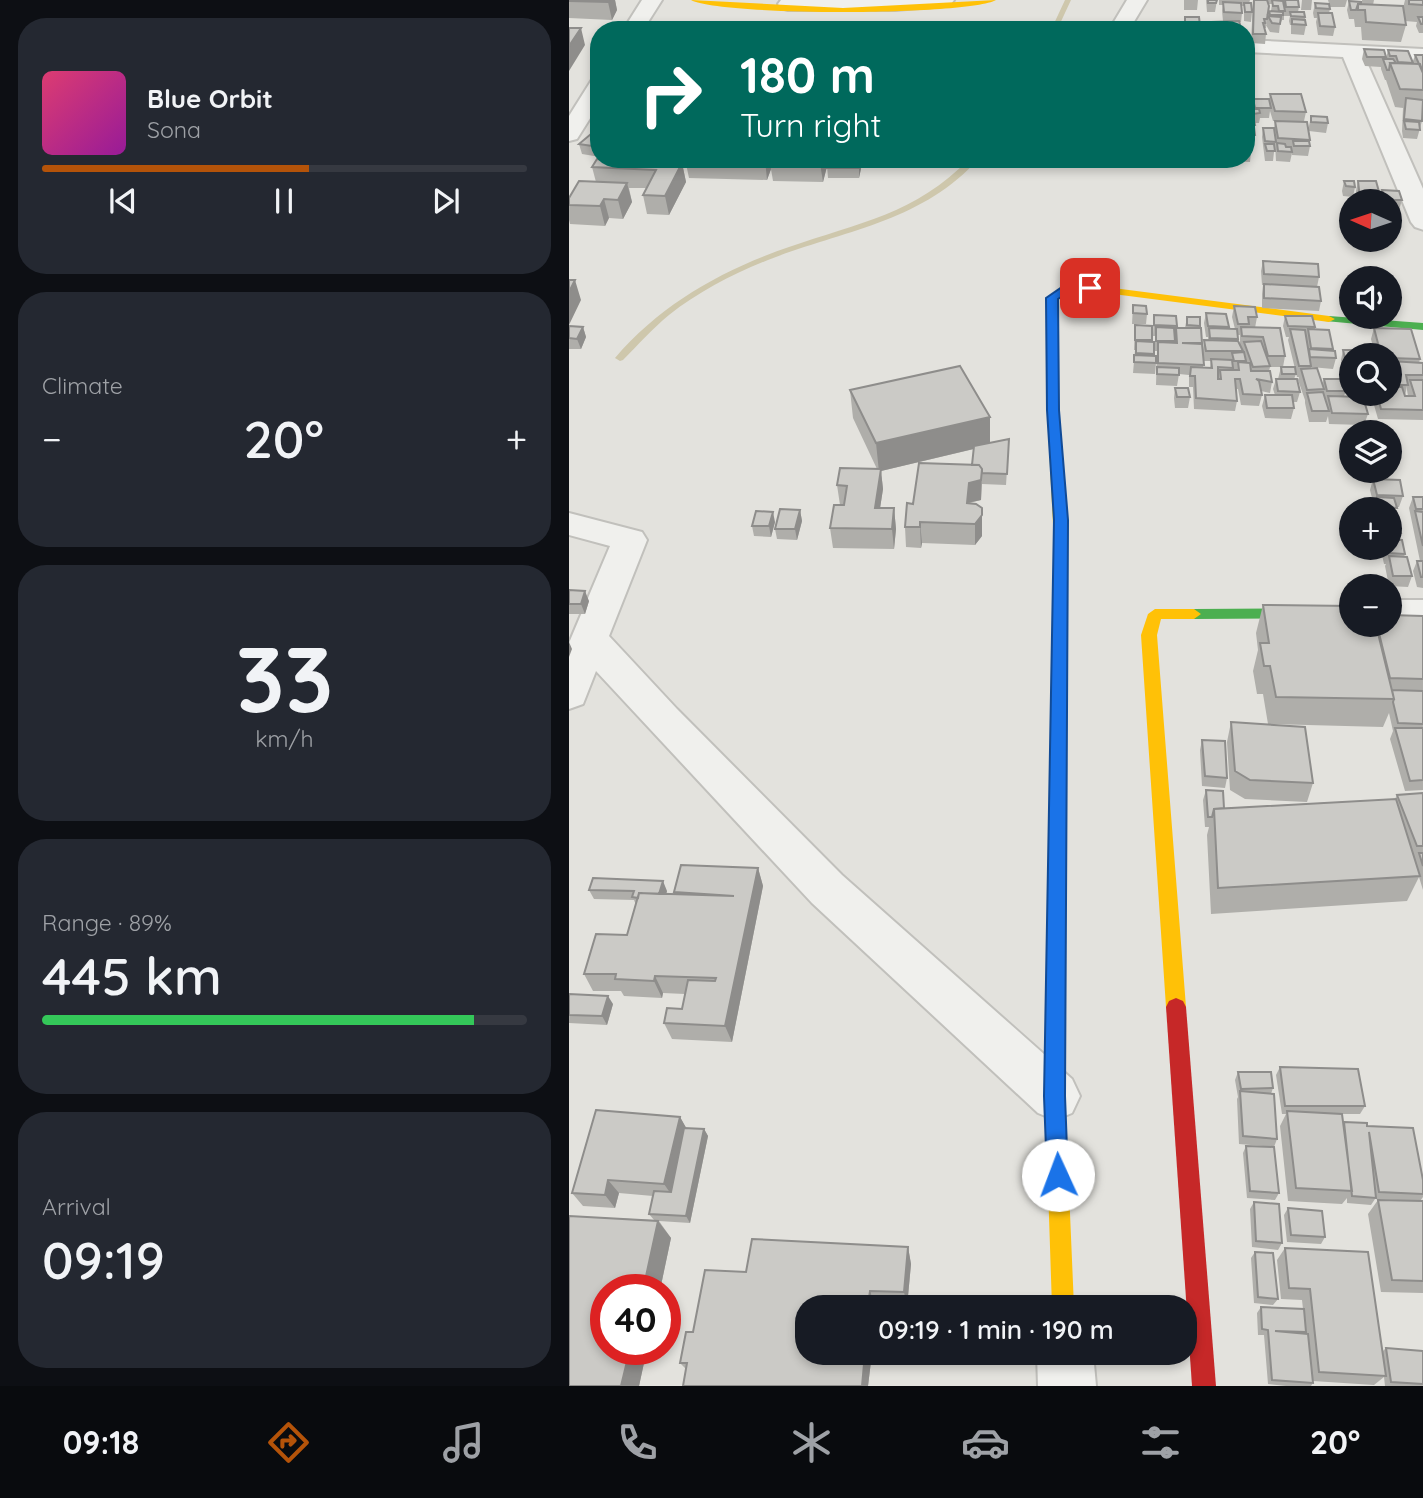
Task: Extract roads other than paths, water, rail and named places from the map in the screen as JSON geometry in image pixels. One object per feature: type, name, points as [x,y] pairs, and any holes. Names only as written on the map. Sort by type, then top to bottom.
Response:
[{"type":"street","points":[[639,21],[652,0]]},
{"type":"street","points":[[695,0],[905,10],[992,0]]},
{"type":"street","points":[[784,4],[895,4],[944,0]]},
{"type":"street","points":[[1124,21],[1137,0]]},
{"type":"street","points":[[1255,46],[1423,55]]},
{"type":"street","points":[[1351,51],[1415,181],[1423,222]]},
{"type":"street","points":[[569,134],[590,100]]},
{"type":"street","points":[[1062,1295],[1054,1096],[1061,520],[1053,410],[1052,298],[1066,289],[1090,288],[1312,318],[1423,327]]},
{"type":"street","points":[[569,524],[630,540],[569,694]]},
{"type":"street","points":[[1204,1386],[1149,635],[1155,614],[1339,613]]},
{"type":"street","points":[[1402,613],[1423,613]]},
{"type":"street","points":[[589,639],[663,720],[827,889],[1054,1096]]},
{"type":"street","points":[[1066,1365],[1067,1386]]},
{"type":"waterway","points":[[1058,21],[1068,0]]},
{"type":"waterway","points":[[620,358],[666,313],[701,289],[764,259],[904,210],[930,197],[965,168]]}]
